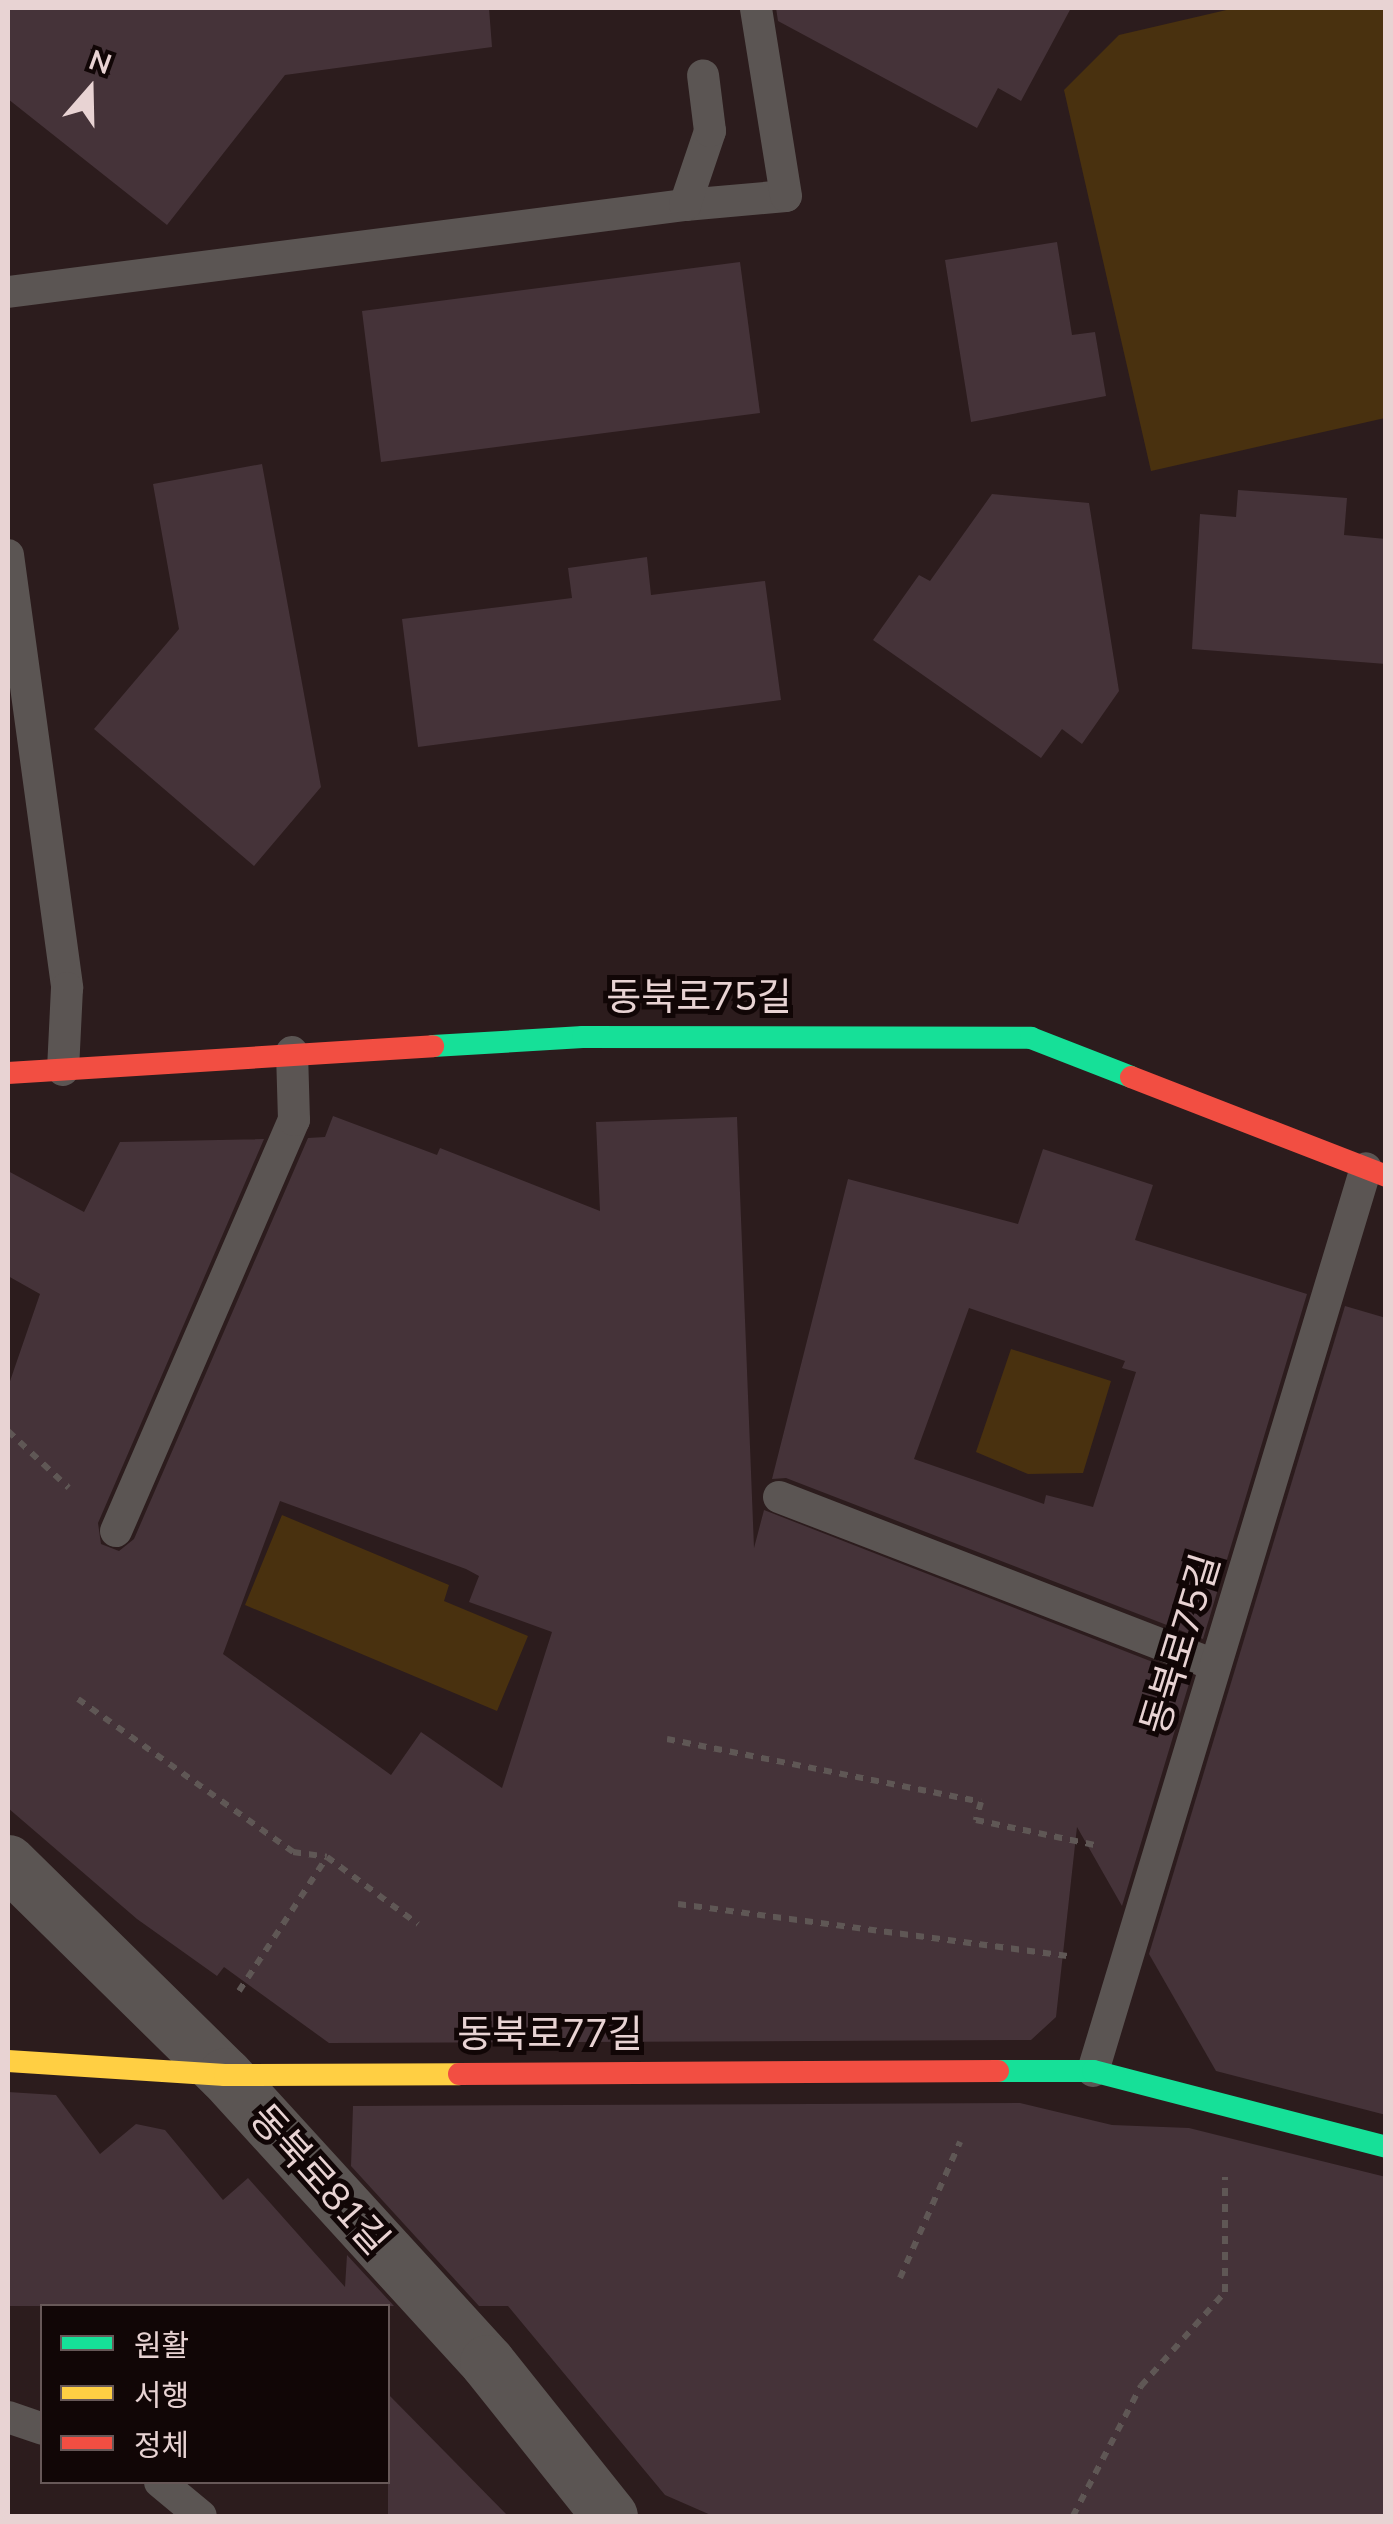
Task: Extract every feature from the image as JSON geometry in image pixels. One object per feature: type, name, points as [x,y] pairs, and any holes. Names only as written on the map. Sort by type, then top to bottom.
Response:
[{"type":"street","name":"동북로75길","points":[[8,1072],[583,1037],[1031,1038],[1376,1172]]},
{"type":"street","name":"동북로81길","points":[[8,1862],[212,2062],[487,2362],[610,2516]]},
{"type":"street","name":"동북로77길","points":[[8,2060],[1093,2071],[1386,2147]]},
{"type":"lane","points":[[8,292],[686,205],[786,196],[756,8]]},
{"type":"lane","points":[[686,205],[710,131],[703,75]]},
{"type":"lane","points":[[8,556],[67,988],[62,1070]]},
{"type":"lane","points":[[116,1531],[294,1120],[292,1052]]},
{"type":"lane","name":"동북로75길","points":[[1157,1858],[1215,1665],[1376,1172]]},
{"type":"lane","points":[[779,1496],[1215,1665]]},
{"type":"lane","points":[[1093,2071],[1157,1858]]},
{"type":"lane","points":[[8,2416],[40,2428]]},
{"type":"lane","points":[[162,2484],[201,2516]]},
{"type":"path","points":[[8,1431],[116,1531]]},
{"type":"path","points":[[78,1699],[294,1852],[327,1857],[418,1924]]},
{"type":"path","points":[[667,1739],[980,1802],[976,1820],[1157,1858]]},
{"type":"path","points":[[212,2062],[327,1857]]},
{"type":"path","points":[[678,1904],[1126,1964]]},
{"type":"path","points":[[900,2278],[955,2162],[976,2072]]},
{"type":"path","points":[[1072,2516],[1140,2386],[1225,2292],[1224,2105]]},
{"type":"shaded area","points":[[1235,8],[1385,8],[1385,418],[1151,471],[1064,90],[1119,35]]},
{"type":"shaded area","points":[[1011,1349],[1111,1381],[1083,1473],[1028,1474],[976,1452]]},
{"type":"shaded area","points":[[282,1515],[449,1585],[444,1601],[528,1636],[497,1711],[245,1605]]},
{"type":"building","points":[[8,8],[489,8],[492,47],[285,75],[167,225],[8,99]]},
{"type":"building","points":[[776,8],[1071,8],[1021,101],[998,88],[977,128],[778,21]]},
{"type":"building","points":[[1057,242],[1072,335],[1095,332],[1106,396],[971,422],[945,260]]},
{"type":"building","points":[[740,262],[760,413],[381,462],[362,311]]},
{"type":"building","points":[[262,464],[321,787],[254,866],[94,729],[179,629],[153,484]]},
{"type":"building","points":[[1238,490],[1347,498],[1344,535],[1386,539],[1386,664],[1192,649],[1200,514],[1236,517]]},
{"type":"building","points":[[992,494],[1089,503],[1119,691],[1082,744],[1062,729],[1041,758],[873,640],[919,575],[930,581]]},
{"type":"building","points":[[647,557],[651,595],[765,581],[781,700],[418,747],[402,619],[572,598],[568,568]]},
{"type":"building","points":[[333,1116],[437,1155],[440,1148],[600,1211],[596,1122],[737,1117],[754,1548],[764,1510],[1191,1677],[1122,1906],[1077,1827],[1056,2017],[1031,2040],[329,2043],[224,1967],[217,1976],[137,1919],[8,1808],[8,1387],[40,1294],[8,1276],[8,1171],[84,1212],[120,1142],[264,1139],[98,1523],[101,1544],[119,1551],[134,1539],[308,1138],[325,1137]],"holes":[[[280,1501],[479,1576],[469,1602],[552,1632],[502,1788],[421,1732],[391,1775],[223,1654]]]},
{"type":"building","points":[[1043,1149],[1153,1185],[1135,1240],[1307,1294],[1203,1639],[786,1478],[772,1479],[848,1179],[1018,1224]],"holes":[[[969,1308],[1125,1361],[1122,1368],[1136,1372],[1093,1507],[1046,1495],[1044,1504],[914,1459]]]},
{"type":"building","points":[[1345,1306],[1386,1318],[1386,2115],[1216,2071],[1149,1954]]},
{"type":"building","points":[[8,2092],[56,2095],[100,2154],[136,2124],[165,2130],[223,2200],[248,2178],[345,2287],[347,2255],[394,2306],[40,2304],[8,2306]]},
{"type":"building","points":[[1020,2103],[1112,2125],[1189,2128],[1386,2177],[1385,2516],[713,2516],[665,2495],[508,2306],[479,2306],[351,2166],[353,2106]]},
{"type":"building","points":[[390,2396],[508,2516],[388,2516]]},
{"type":"traffic: fast","points":[[433,1046],[583,1037],[1031,1038],[1131,1077]]},
{"type":"traffic: fast","points":[[998,2071],[1093,2071],[1386,2147]]},
{"type":"traffic: slow","points":[[8,2061],[225,2075],[459,2074]]},
{"type":"traffic: jam","points":[[8,1073],[433,1046]]},
{"type":"traffic: jam","points":[[1131,1077],[1386,1176]]},
{"type":"traffic: jam","points":[[459,2074],[998,2071]]}]
